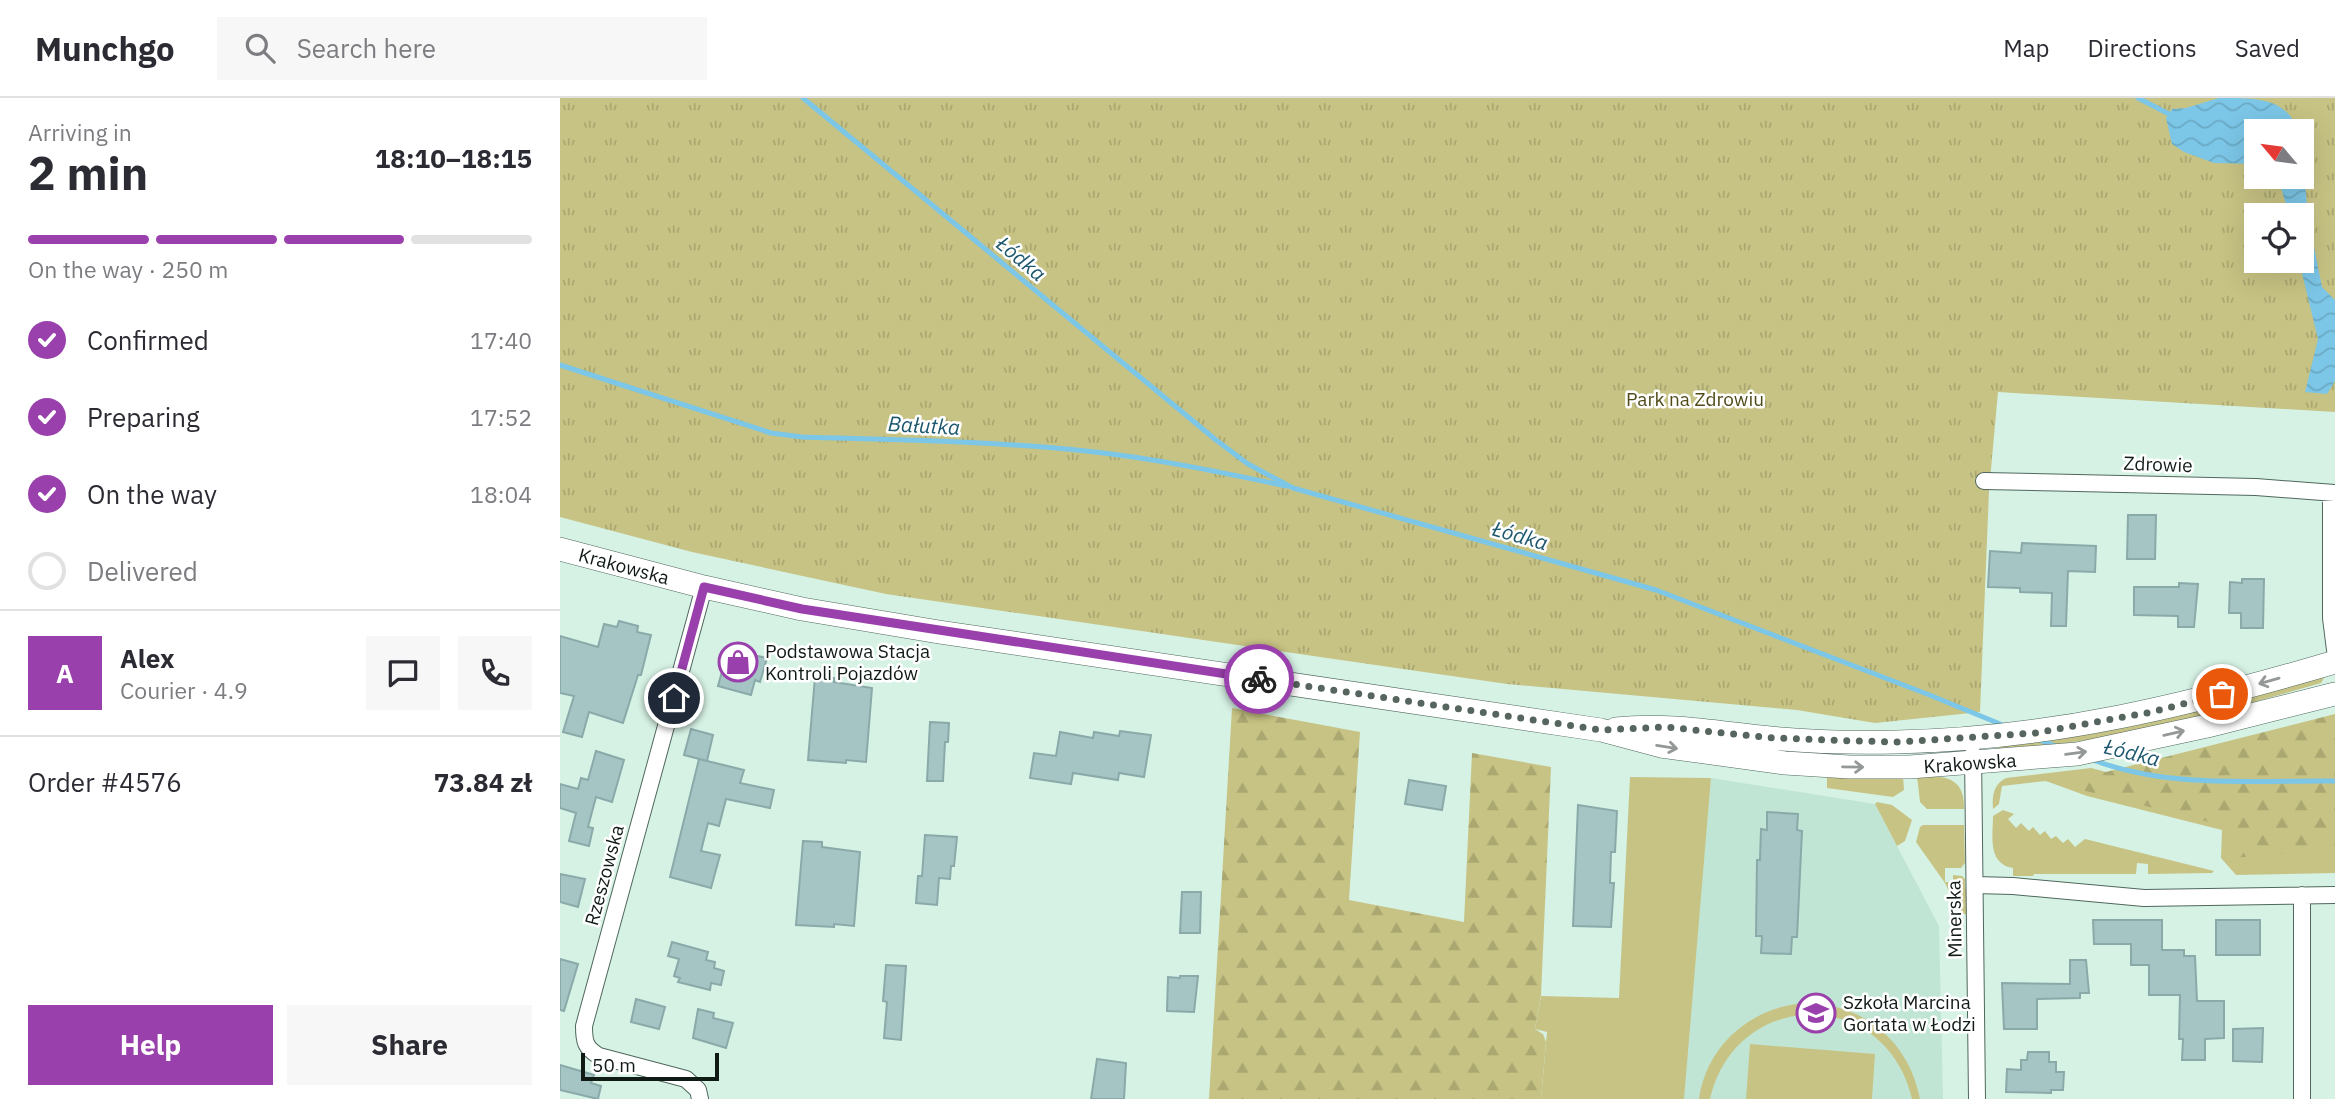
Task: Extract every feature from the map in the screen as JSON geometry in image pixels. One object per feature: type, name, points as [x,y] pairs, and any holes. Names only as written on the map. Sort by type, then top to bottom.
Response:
[{"type":"main road","name":"Krakowska","points":[[560,549],[704,587],[802,609],[939,632],[1601,730],[1661,746],[1785,762],[1849,767],[1973,764],[2044,757],[2108,748],[2335,694]]},
{"type":"main road","name":"Krakowska","points":[[1601,730],[1665,727],[1835,741],[1899,742],[1982,737],[2051,730],[2199,701],[2335,662]]},
{"type":"street","name":"Zdrowie","points":[[1984,481],[2256,487],[2333,493],[2331,618],[2335,650]]},
{"type":"street","name":"Rzeszowska","points":[[700,1099],[698,1090],[686,1079],[598,1056],[588,1050],[584,1040],[584,1026],[704,587]]},
{"type":"street","name":"Minerska","points":[[1977,1099],[1973,764],[1982,737]]},
{"type":"street","points":[[1975,885],[2144,898],[2335,895]]},
{"type":"street","points":[[2302,895],[2302,1099]]},
{"type":"shaded area","name":"Szkoła Marcina Gortata w Łodzi","points":[[1711,778],[1875,804],[1939,926],[1943,1099],[1683,1099]]},
{"type":"green space","name":"Park na Zdrowiu","points":[[560,98],[2335,98],[2335,412],[1998,392],[1989,491],[1980,712],[1875,723],[1797,710],[1507,684],[886,594],[692,552],[560,517]]},
{"type":"green space","points":[[2325,676],[2321,683],[2160,725],[2079,741],[1996,752],[1997,748],[2002,746],[2084,735],[2165,718]]},
{"type":"green space","points":[[1232,708],[1360,732],[1349,900],[1464,922],[1472,753],[1551,767],[1541,995],[1535,1029],[1543,1034],[1546,1042],[1541,1099],[1209,1099]]},
{"type":"green space","points":[[2335,714],[2335,848],[2234,858],[2225,826],[2046,781],[2094,775]]},
{"type":"green space","points":[[2091,768],[2129,778],[2335,786],[2335,873],[2236,875],[2221,858],[2222,830],[2087,796],[2046,781],[2002,786],[1999,804],[1993,809],[1994,791],[2006,778]]},
{"type":"green space","points":[[1903,776],[1904,790],[1893,797],[1827,788],[1827,778]]},
{"type":"green space","points":[[1917,776],[1944,778],[1957,784],[1961,790],[1964,809],[1927,809],[1920,802]]},
{"type":"green space","points":[[1630,777],[1711,778],[1684,1099],[1541,1099],[1547,1032],[1535,1029],[1541,996],[1619,998]]},
{"type":"green space","points":[[1877,802],[1892,805],[1912,820],[1905,841],[1897,846],[1875,804]]},
{"type":"green space","points":[[2003,810],[2014,814],[2008,819],[2016,828],[2021,823],[2029,831],[2033,827],[2040,835],[2045,831],[2051,839],[2056,836],[2063,843],[2068,839],[2075,847],[2085,839],[2214,871],[2148,874],[2148,864],[2137,863],[2136,874],[2013,876],[2013,868],[1999,861],[1993,848],[1993,816]]},
{"type":"green space","points":[[1923,825],[1964,825],[1965,863],[1961,868],[1945,868],[1945,882],[1953,882],[1953,875],[1965,879],[1969,915],[1959,913],[1945,883],[1916,842]]},
{"type":"green space","points":[[1804,1003],[1845,1010],[1880,1029],[1906,1060],[1920,1099],[1912,1099],[1897,1062],[1873,1036],[1844,1020],[1811,1015],[1778,1020],[1749,1036],[1725,1062],[1710,1099],[1699,1099],[1711,1062],[1734,1033],[1749,1021],[1766,1013],[1784,1006]]},
{"type":"green space","points":[[1750,1044],[1875,1054],[1872,1099],[1746,1099]]},
{"type":"water","points":[[2219,98],[2259,100],[2278,106],[2292,119],[2244,119],[2244,164],[2214,163],[2184,152],[2172,144],[2166,118],[2172,109],[2186,108]]},
{"type":"water","points":[[2281,189],[2306,189],[2307,203],[2286,203]]},
{"type":"water","points":[[2314,247],[2322,287],[2335,300],[2335,381],[2327,394],[2305,392],[2318,339],[2302,273],[2314,273]]},
{"type":"building","points":[[2128,515],[2156,515],[2155,559],[2127,559]]},
{"type":"building","points":[[2022,543],[2096,546],[2095,572],[2068,571],[2066,626],[2051,626],[2052,593],[1988,587],[1990,551],[2021,553]]},
{"type":"building","points":[[2242,579],[2264,579],[2263,628],[2241,628],[2241,613],[2229,613],[2230,582],[2242,583]]},
{"type":"building","points":[[2179,583],[2198,584],[2194,627],[2178,627],[2178,616],[2134,615],[2134,587],[2179,587]]},
{"type":"building","points":[[619,621],[638,626],[637,632],[651,635],[641,675],[638,675],[623,723],[589,712],[582,737],[563,732],[574,696],[560,693],[560,636],[598,647],[604,624],[617,627]]},
{"type":"building","points":[[728,650],[767,658],[760,682],[755,680],[751,695],[718,686]]},
{"type":"building","points":[[815,677],[834,678],[834,682],[872,688],[866,762],[808,760]]},
{"type":"building","points":[[930,722],[949,723],[943,781],[927,781]]},
{"type":"building","points":[[691,729],[713,735],[707,761],[684,755]]},
{"type":"building","points":[[1120,731],[1151,735],[1144,777],[1119,773],[1118,780],[1073,773],[1071,784],[1030,778],[1034,753],[1056,756],[1060,732],[1093,738],[1094,732],[1119,736]]},
{"type":"building","points":[[596,751],[624,760],[612,802],[596,797],[588,827],[593,828],[589,846],[569,841],[576,813],[560,808],[560,784],[578,789],[581,778],[588,780]]},
{"type":"building","points":[[699,759],[744,770],[740,783],[774,790],[770,808],[726,799],[719,826],[708,823],[701,851],[720,855],[711,888],[670,877]]},
{"type":"building","points":[[1409,780],[1446,786],[1442,810],[1405,804]]},
{"type":"building","points":[[1578,805],[1617,811],[1615,852],[1611,852],[1610,883],[1614,883],[1611,927],[1573,926]]},
{"type":"building","points":[[1767,812],[1798,814],[1797,830],[1802,831],[1797,937],[1792,937],[1791,954],[1761,953],[1762,936],[1756,936],[1757,860],[1760,860],[1761,829],[1767,830]]},
{"type":"building","points":[[925,835],[957,837],[950,879],[939,878],[937,905],[916,903],[918,876],[922,876]]},
{"type":"building","points":[[803,841],[822,842],[822,847],[860,852],[854,926],[796,925]]},
{"type":"building","points":[[560,874],[585,879],[578,907],[560,902]]},
{"type":"building","points":[[1182,892],[1201,892],[1200,933],[1180,933]]},
{"type":"building","points":[[2093,920],[2162,920],[2162,950],[2184,950],[2184,956],[2195,956],[2197,1001],[2224,1001],[2224,1038],[2205,1039],[2205,1060],[2182,1060],[2183,1039],[2179,1039],[2180,995],[2149,995],[2149,965],[2131,965],[2131,944],[2094,944]]},
{"type":"building","points":[[2216,920],[2260,920],[2260,955],[2216,955]]},
{"type":"building","points":[[672,942],[708,952],[706,960],[715,962],[714,968],[724,971],[721,985],[711,983],[710,990],[678,982],[680,978],[674,976],[679,959],[668,956]]},
{"type":"building","points":[[560,959],[578,964],[564,1011],[560,1010]]},
{"type":"building","points":[[2070,960],[2086,960],[2089,993],[2080,993],[2080,998],[2037,999],[2037,1029],[2004,1029],[2002,983],[2070,984]]},
{"type":"building","points":[[886,965],[906,966],[901,1040],[884,1038]]},
{"type":"building","points":[[1198,976],[1194,1012],[1167,1011],[1168,977]]},
{"type":"building","points":[[636,999],[665,1007],[659,1029],[631,1022]]},
{"type":"building","points":[[698,1009],[714,1013],[713,1018],[733,1023],[726,1048],[693,1038]]},
{"type":"building","points":[[2263,1028],[2262,1062],[2233,1061],[2233,1029]]},
{"type":"building","points":[[2028,1052],[2049,1052],[2049,1062],[2056,1062],[2056,1072],[2064,1072],[2063,1090],[2051,1090],[2051,1093],[2006,1092],[2007,1069],[2021,1070],[2021,1060],[2027,1060]]},
{"type":"building","points":[[1097,1059],[1126,1063],[1124,1099],[1091,1099]]},
{"type":"building","points":[[560,1065],[594,1075],[591,1083],[601,1086],[598,1099],[560,1090]]},
{"type":"waterway","name":"Łódka","points":[[803,98],[1216,440],[1248,464],[1293,488],[1656,590],[2005,726]]},
{"type":"waterway","points":[[2138,98],[2169,114]]},
{"type":"waterway","name":"Bałutka","points":[[560,365],[771,433],[802,437],[980,443],[1086,451],[1161,461],[1286,486]]},
{"type":"waterway","name":"Łódka","points":[[2037,739],[2058,747]]},
{"type":"waterway","name":"Łódka","points":[[2093,760],[2122,769],[2182,779],[2243,782],[2335,781]]},
{"type":"way so far","points":[[1259,679],[1601,730],[1665,727],[1774,738],[1899,742],[2035,733],[2152,712],[2222,694]]},
{"type":"place","name":"Podstawowa Stacja Kontroli Pojazdów","points":[[738,662]]},
{"type":"place","name":"Szkoła Marcina Gortata w Łodzi","points":[[1816,1013]]},
{"type":"route","points":[[674,698],[704,587],[802,609],[939,632],[1259,679]]}]
